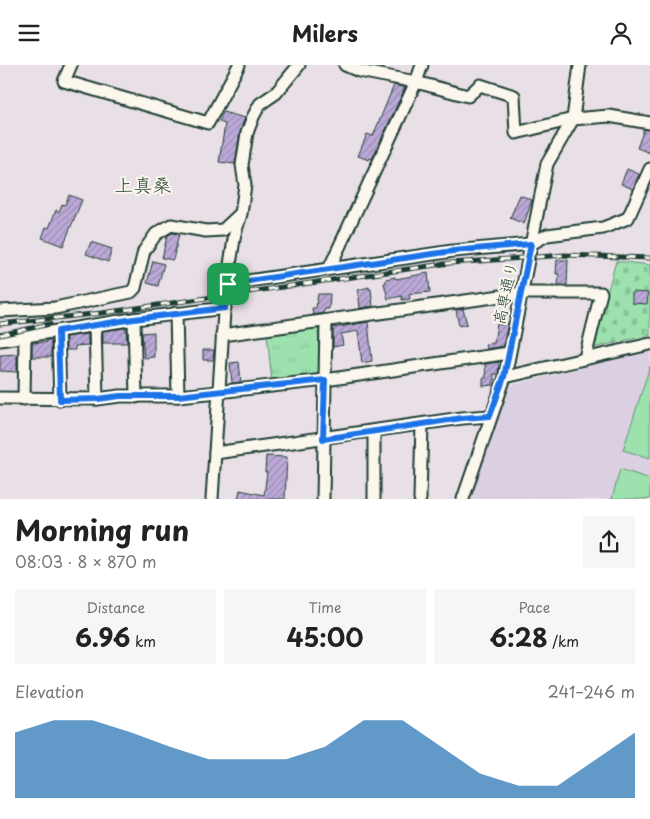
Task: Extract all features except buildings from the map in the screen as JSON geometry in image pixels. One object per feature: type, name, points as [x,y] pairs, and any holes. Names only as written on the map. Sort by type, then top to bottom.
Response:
[{"type":"street","points":[[71,65],[64,81],[208,123],[239,65]]},
{"type":"street","points":[[212,499],[225,296],[245,185],[242,165],[247,133],[260,104],[276,93],[299,65]]},
{"type":"street","points":[[345,65],[359,71],[416,82],[468,96],[480,85],[514,95],[516,133],[573,119],[609,116],[650,123]]},
{"type":"street","points":[[329,269],[416,82],[422,65]]},
{"type":"street","name":"高専通り","points":[[463,499],[504,377],[547,164],[573,119],[580,65]]},
{"type":"street","points":[[228,284],[453,251],[531,244],[547,235],[603,228],[628,218],[650,169]]},
{"type":"street","points":[[0,311],[55,308],[131,292],[135,288],[144,251],[156,234],[171,225],[206,231],[223,230],[240,214]]},
{"type":"street","points":[[222,335],[522,293],[601,293],[584,358]]},
{"type":"street","points":[[0,341],[134,319],[225,308]]},
{"type":"street","points":[[176,313],[178,396]]},
{"type":"street","points":[[134,319],[136,397]]},
{"type":"street","points":[[323,499],[326,321]]},
{"type":"street","points":[[95,325],[98,399]]},
{"type":"street","points":[[58,331],[60,400]]},
{"type":"street","points":[[24,399],[25,337]]},
{"type":"street","points":[[504,377],[650,344]]},
{"type":"street","points":[[0,398],[60,400],[98,399],[120,396],[178,396],[325,380],[509,353]]},
{"type":"street","points":[[216,453],[323,439],[422,423],[490,416]]},
{"type":"street","points":[[420,499],[422,423]]},
{"type":"street","points":[[374,431],[374,499]]},
{"type":"shaded area","points":[[650,351],[650,499],[470,499],[509,386]]},
{"type":"green space","points":[[616,261],[650,265],[650,335],[592,348]]},
{"type":"green space","points":[[318,324],[320,373],[272,382],[267,334]]},
{"type":"green space","points":[[650,366],[650,458],[623,450]]},
{"type":"green space","points":[[620,469],[650,479],[650,499],[612,499]]},
{"type":"railway","points":[[0,324],[102,313],[450,263],[565,255],[650,258]]},
{"type":"railway","points":[[0,335],[50,324]]},
{"type":"district","name":"上真桑","points":[[143,185]]},
{"type":"route","points":[[531,244],[504,377],[490,416],[422,423],[323,439],[325,380],[178,396],[120,396],[98,399],[60,400],[58,331],[176,313],[225,308],[228,284],[453,251],[531,244]]}]
